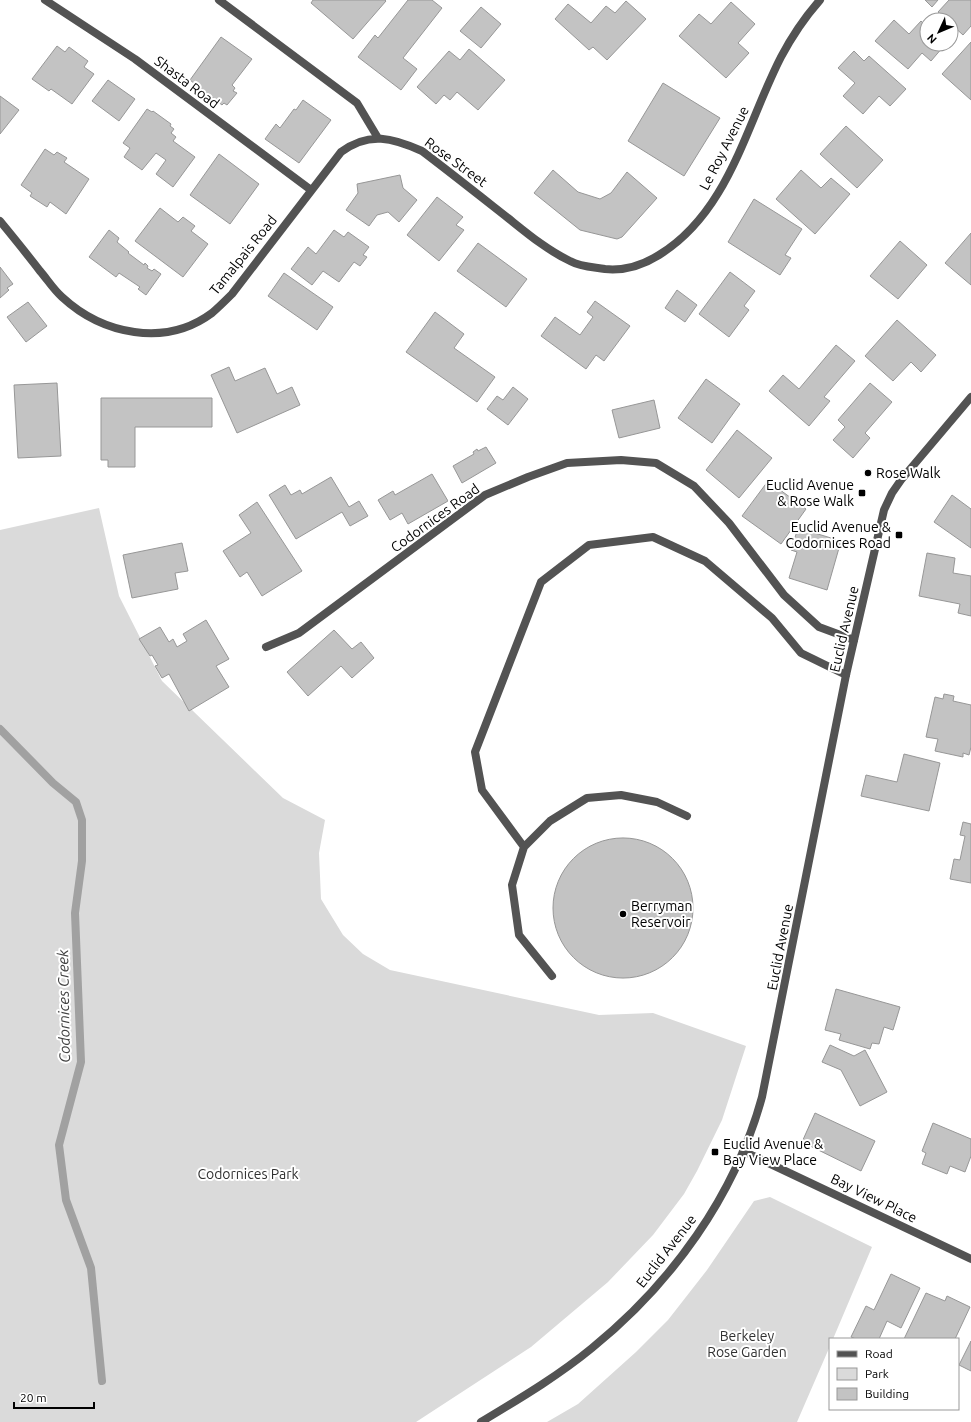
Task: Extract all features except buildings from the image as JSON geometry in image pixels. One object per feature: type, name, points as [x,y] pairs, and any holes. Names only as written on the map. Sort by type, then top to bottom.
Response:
[{"type":"street","name":"Shasta Road","points":[[45,0],[136,59],[311,190]]},
{"type":"street","points":[[219,0],[357,103],[378,138]]},
{"type":"street","name":"Le Roy Avenue","points":[[615,270],[632,267],[649,261],[675,245],[701,218],[724,185],[752,126],[781,57],[810,10],[820,0]]},
{"type":"street","name":"Tamalpais Road","points":[[0,221],[60,295],[78,311],[96,321],[124,331],[150,333],[171,332],[189,325],[211,313],[232,294],[341,152],[351,144],[364,139],[378,138]]},
{"type":"street","name":"Rose Street","points":[[378,138],[400,141],[422,151],[553,253],[586,267],[615,270]]},
{"type":"street","name":"Euclid Avenue","points":[[481,1422],[587,1352],[659,1284],[709,1216],[721,1197],[743,1151],[757,1118],[776,1035],[846,676],[886,504],[892,493],[921,454],[971,397]]},
{"type":"street","name":"Codornices Road","points":[[266,647],[299,633],[485,495],[567,463],[621,460],[656,464],[694,486],[729,523],[784,595],[819,627],[854,640]]},
{"type":"street","points":[[524,848],[482,790],[476,752],[541,582],[589,545],[653,537],[705,561],[772,618],[801,653],[846,676]]},
{"type":"street","points":[[552,976],[519,935],[512,885],[524,848],[550,821],[587,798],[621,795],[657,802],[687,816]]},
{"type":"street","name":"Bay View Place","points":[[743,1151],[971,1259]]},
{"type":"green space","name":"Codornices Park","points":[[99,508],[119,596],[162,681],[283,798],[325,820],[319,853],[321,899],[343,935],[363,954],[390,970],[599,1015],[653,1013],[746,1046],[722,1120],[697,1171],[684,1194],[653,1235],[608,1282],[531,1347],[416,1422],[0,1422],[0,530]]},
{"type":"green space","name":"Berkeley Rose Garden","points":[[770,1197],[872,1247],[833,1338],[829,1338],[829,1348],[797,1422],[547,1422],[578,1404],[636,1352],[668,1320],[707,1270],[754,1201]]},
{"type":"waterway","name":"Codornices Creek","points":[[0,729],[53,783],[76,802],[82,820],[82,861],[75,913],[81,1062],[59,1145],[66,1200],[91,1268],[102,1381]]},
{"type":"place","name":"Rose Walk","points":[[868,473]]},
{"type":"place","name":"Euclid Avenue & Rose Walk","points":[[862,493]]},
{"type":"place","name":"Euclid Avenue & Codornices Road","points":[[899,535]]},
{"type":"place","name":"Berryman Reservoir","points":[[623,914]]},
{"type":"place","name":"Euclid Avenue & Bay View Place","points":[[715,1152]]}]
